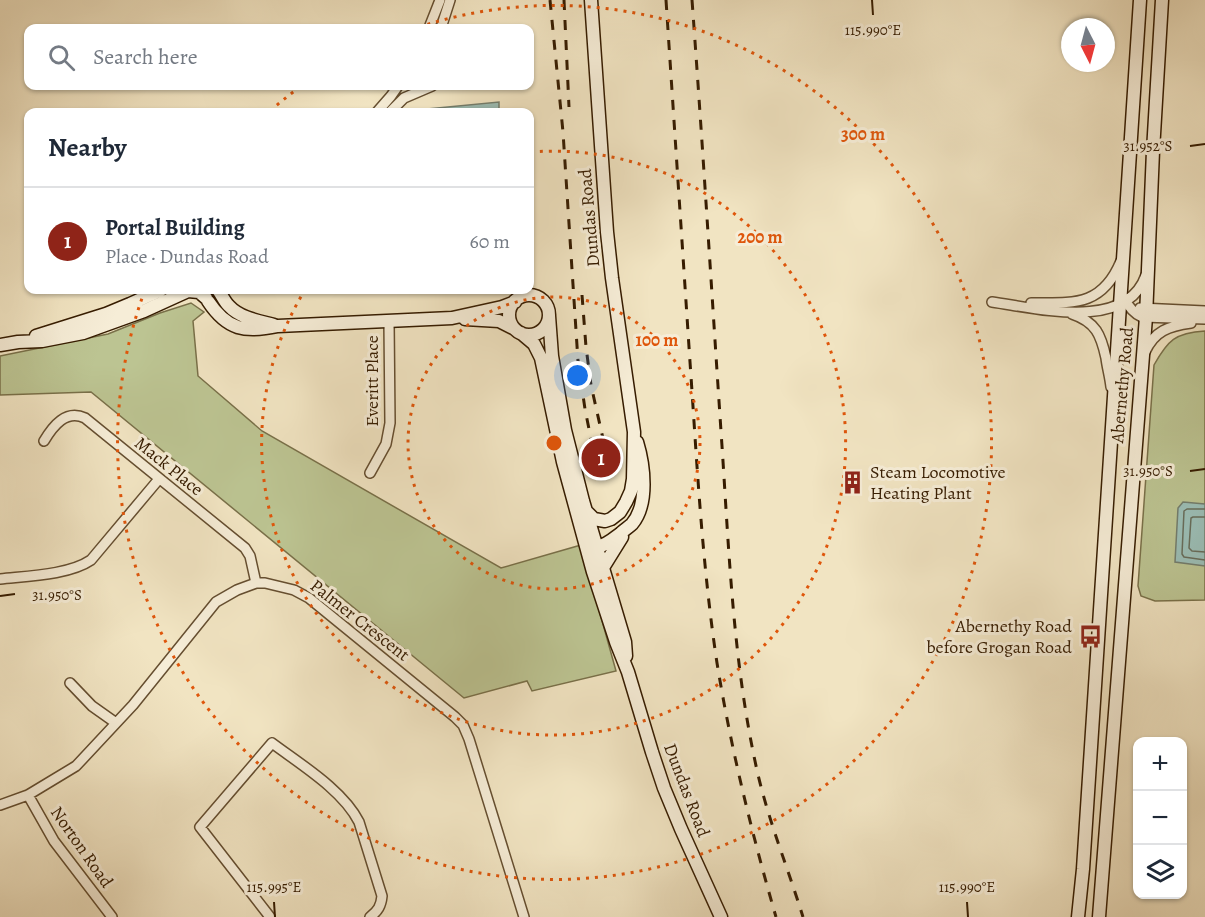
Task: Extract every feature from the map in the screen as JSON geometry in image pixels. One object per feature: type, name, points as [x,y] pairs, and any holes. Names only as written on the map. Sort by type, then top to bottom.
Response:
[{"type":"main road","name":"Dundas Road","points":[[591,0],[607,232],[634,432],[634,469],[631,491],[620,512],[591,541]]},
{"type":"main road","name":"Abernethy Road","points":[[1078,917],[1118,328],[1125,305],[1121,280],[1140,0]]},
{"type":"main road","name":"Abernethy Road","points":[[1099,917],[1147,313],[1162,0]]},
{"type":"main road","points":[[18,342],[106,314],[152,294]]},
{"type":"main road","points":[[0,345],[42,341],[83,333],[144,311],[180,294]]},
{"type":"main road","points":[[221,294],[230,308],[236,312],[248,318],[278,326]]},
{"type":"main road","points":[[205,296],[221,318],[233,325],[264,330],[278,326],[452,318],[499,321],[527,335],[544,328],[549,316]]},
{"type":"main road","points":[[452,318],[502,307],[527,296],[540,299],[545,304],[549,316],[552,356],[550,373]]},
{"type":"main road","points":[[515,302],[509,313],[512,325],[534,344],[550,373]]},
{"type":"main road","name":"Dundas Road","points":[[550,373],[586,511],[591,541],[616,642],[628,672],[664,788],[721,917]]},
{"type":"main road","name":"Dundas Road","points":[[550,373],[562,462],[591,541],[603,566],[625,642],[628,672]]},
{"type":"main road","name":"Dundas Road","points":[[603,566],[632,524],[640,508],[643,491],[642,456],[634,432]]},
{"type":"main road","points":[[586,511],[598,520],[611,519]]},
{"type":"main road","points":[[591,541],[610,542],[632,524]]},
{"type":"street","points":[[431,24],[441,0]]},
{"type":"street","points":[[442,24],[450,0]]},
{"type":"street","points":[[381,108],[396,90]]},
{"type":"street","points":[[394,108],[404,98],[422,90]]},
{"type":"street","points":[[1124,245],[1121,261],[1112,279],[1102,291],[1088,298],[1062,303],[992,302],[1065,312],[1100,310],[1125,305],[1147,313],[1205,320]]},
{"type":"street","points":[[1125,305],[1140,288],[1149,267]]},
{"type":"street","points":[[1147,313],[1205,311]]},
{"type":"street","points":[[1065,312],[1085,320],[1096,329],[1103,344],[1113,404]]},
{"type":"street","points":[[1142,365],[1145,350],[1156,335],[1164,329],[1205,320]]},
{"type":"street","name":"Everitt Place","points":[[370,473],[386,444],[390,423],[388,322]]},
{"type":"street","name":"Mack Place","points":[[44,441],[52,428],[61,421],[73,415],[85,418],[245,548],[250,556],[256,583]]},
{"type":"street","points":[[0,579],[67,571],[86,564],[159,479]]},
{"type":"street","points":[[0,805],[28,795],[76,766],[133,705],[216,603],[237,590],[256,583]]},
{"type":"street","name":"Palmer Crescent","points":[[256,583],[294,590],[309,598],[463,725],[524,917]]},
{"type":"street","points":[[70,684],[92,706],[116,723]]},
{"type":"street","points":[[270,917],[200,827],[272,743],[337,793],[354,813],[359,822],[382,896],[382,903],[377,912],[370,917]]},
{"type":"street","name":"Norton Road","points":[[28,795],[54,841],[112,917]]},
{"type":"green space","points":[[191,303],[204,312],[193,321],[198,376],[262,431],[501,568],[581,545],[616,671],[532,691],[527,681],[464,698],[91,392],[0,395],[0,356],[108,334]]},
{"type":"green space","points":[[1205,331],[1205,600],[1155,601],[1141,596],[1138,586],[1154,365],[1164,349],[1174,339],[1186,334]]},
{"type":"water","points":[[499,102],[499,108],[437,108]]},
{"type":"water","points":[[1183,502],[1205,504],[1205,566],[1175,562],[1178,508]]},
{"type":"railway","points":[[550,0],[563,132],[578,361],[594,454]]},
{"type":"railway","points":[[564,0],[569,107]]},
{"type":"railway","points":[[666,0],[698,476],[712,626],[735,759],[776,917]]},
{"type":"railway","points":[[692,0],[737,644],[755,761],[771,820],[803,917]]},
{"type":"railway","points":[[582,295],[591,385],[606,452]]},
{"type":"place","name":"Portal Building","points":[[601,458]]},
{"type":"place","name":"Steam Locomotive Heating Plant","points":[[852,482]]},
{"type":"place","name":"Abernethy Road before Grogan Road","points":[[1090,636]]}]
